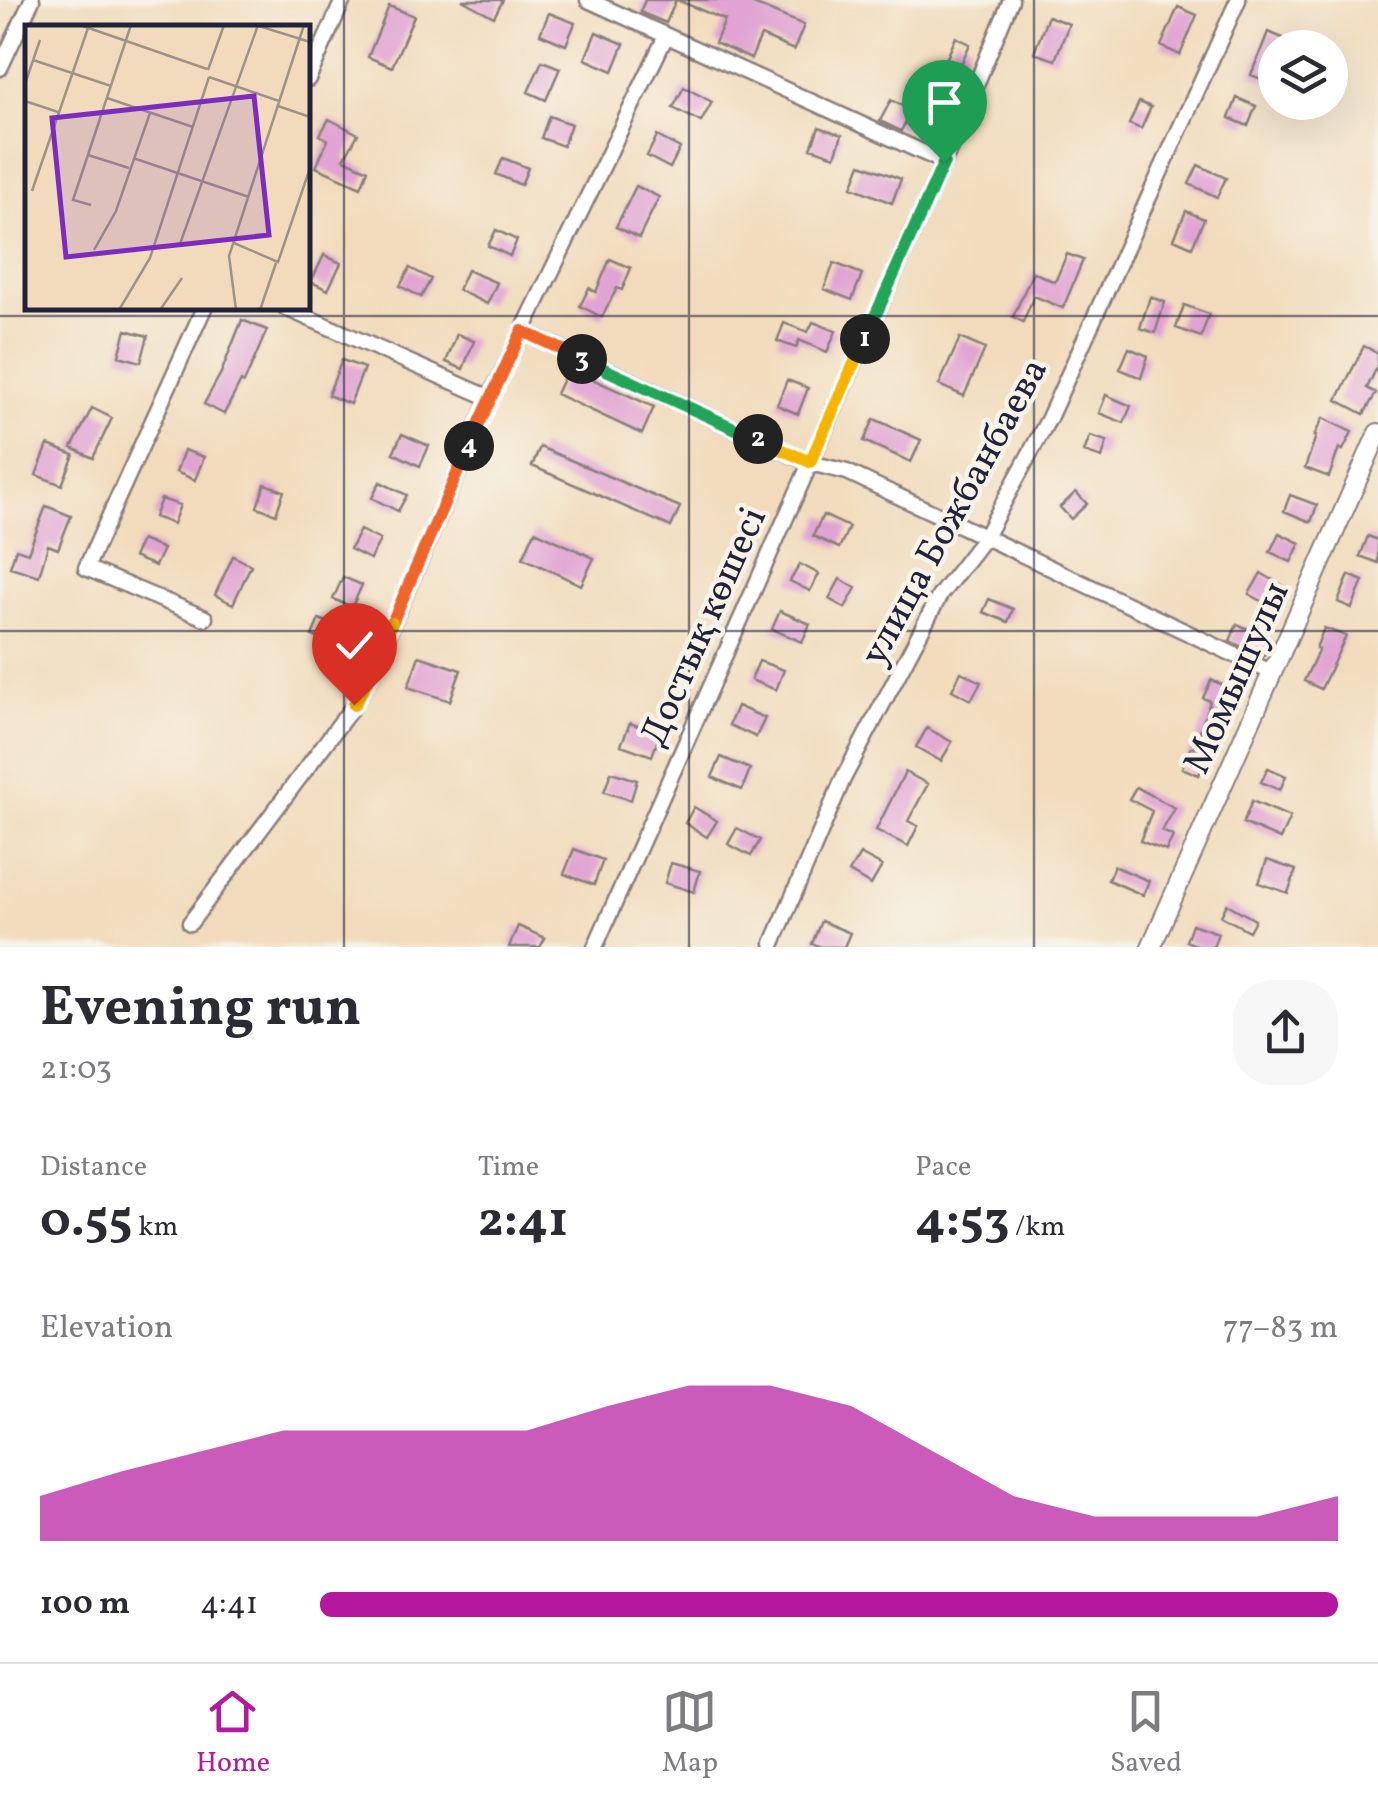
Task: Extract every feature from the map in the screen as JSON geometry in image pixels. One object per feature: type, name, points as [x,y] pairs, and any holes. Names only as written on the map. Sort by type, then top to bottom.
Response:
[{"type":"street","points":[[0,68],[32,0]]},
{"type":"street","points":[[310,74],[343,0]]},
{"type":"street","points":[[588,0],[944,162]]},
{"type":"street","name":"Достық көшесі","points":[[595,947],[944,162],[1011,0]]},
{"type":"street","name":"улица Божбанбаева","points":[[773,943],[843,779],[940,595],[985,537],[1049,418],[1238,0]]},
{"type":"street","points":[[190,924],[354,705],[369,678],[490,398],[666,36]]},
{"type":"street","points":[[203,310],[86,568],[204,618]]},
{"type":"street","points":[[291,310],[490,398]]},
{"type":"street","points":[[522,331],[810,462],[846,472],[1273,673]]},
{"type":"street","name":"Момышулы","points":[[1151,947],[1378,433]]},
{"type":"building","points":[[462,0],[503,0],[494,17]]},
{"type":"building","points":[[645,0],[676,0],[666,23],[640,12]]},
{"type":"building","points":[[677,0],[744,0],[804,25],[794,50],[761,36],[751,59],[715,43],[725,20]]},
{"type":"building","points":[[389,6],[414,16],[392,67],[368,57]]},
{"type":"building","points":[[1178,7],[1197,15],[1180,55],[1161,46]]},
{"type":"building","points":[[549,13],[575,23],[566,45],[540,34]]},
{"type":"building","points":[[1048,16],[1069,24],[1055,60],[1034,53]]},
{"type":"building","points":[[596,32],[624,44],[613,71],[585,59]]},
{"type":"building","points":[[956,37],[970,44],[953,82],[939,76]]},
{"type":"building","points":[[1258,57],[1258,78],[1251,75]]},
{"type":"building","points":[[542,61],[560,68],[546,100],[528,92]]},
{"type":"building","points":[[684,87],[712,102],[701,122],[673,108]]},
{"type":"building","points":[[1237,98],[1256,106],[1248,126],[1229,118]]},
{"type":"building","points":[[891,100],[911,111],[901,131],[880,121]]},
{"type":"building","points":[[1139,102],[1151,107],[1141,129],[1129,124]]},
{"type":"building","points":[[549,116],[571,124],[563,146],[541,138]]},
{"type":"building","points":[[329,119],[358,134],[344,159],[368,170],[361,187],[316,167],[328,140],[320,135]]},
{"type":"building","points":[[819,127],[842,135],[835,156],[811,148]]},
{"type":"building","points":[[657,136],[680,148],[670,168],[647,156]]},
{"type":"building","points":[[503,158],[528,168],[521,185],[496,174]]},
{"type":"building","points":[[861,164],[901,179],[892,203],[852,187]]},
{"type":"building","points":[[1198,165],[1226,178],[1217,197],[1189,184]]},
{"type":"building","points":[[636,186],[659,197],[639,238],[616,227]]},
{"type":"building","points":[[1186,211],[1204,219],[1192,247],[1174,239]]},
{"type":"building","points":[[496,230],[517,240],[510,256],[488,246]]},
{"type":"building","points":[[1067,254],[1083,260],[1063,308],[1034,296],[1023,322],[1013,317],[1033,272],[1055,282]]},
{"type":"building","points":[[324,255],[341,263],[328,290],[311,282]]},
{"type":"building","points":[[610,259],[631,268],[622,290],[617,288],[602,317],[580,306],[589,288],[596,292]]},
{"type":"building","points":[[834,263],[862,274],[852,300],[824,289]]},
{"type":"building","points":[[410,268],[431,279],[421,297],[400,286]]},
{"type":"building","points":[[467,270],[497,283],[487,304],[458,290]]},
{"type":"building","points":[[1150,297],[1165,302],[1155,333],[1140,328]]},
{"type":"building","points":[[1184,305],[1209,314],[1201,337],[1176,328]]},
{"type":"building","points":[[242,320],[267,330],[244,383],[241,381],[224,414],[204,404]]},
{"type":"building","points":[[813,322],[836,331],[827,352],[799,340],[796,348],[777,341],[784,323],[808,332]]},
{"type":"building","points":[[126,330],[148,336],[141,362],[119,356]]},
{"type":"building","points":[[457,334],[474,341],[463,369],[446,362]]},
{"type":"building","points":[[960,338],[985,349],[964,396],[939,385]]},
{"type":"building","points":[[1364,346],[1378,353],[1378,365],[1367,388],[1376,393],[1364,414],[1337,400]]},
{"type":"building","points":[[1129,348],[1148,356],[1141,378],[1120,369]]},
{"type":"building","points":[[342,360],[364,368],[350,404],[328,395]]},
{"type":"building","points":[[568,368],[654,407],[642,434],[556,394]]},
{"type":"building","points":[[787,380],[808,388],[798,414],[777,405]]},
{"type":"building","points":[[1106,395],[1131,406],[1124,423],[1099,413]]},
{"type":"building","points":[[92,408],[112,418],[93,458],[72,448]]},
{"type":"building","points":[[1323,418],[1352,432],[1343,450],[1339,448],[1329,477],[1305,468]]},
{"type":"building","points":[[874,419],[921,440],[911,462],[864,441]]},
{"type":"building","points":[[402,434],[429,446],[420,466],[393,453]]},
{"type":"building","points":[[1090,436],[1107,441],[1102,458],[1084,452]]},
{"type":"building","points":[[48,445],[74,455],[62,485],[36,475]]},
{"type":"building","points":[[540,447],[680,507],[671,527],[532,466]]},
{"type":"building","points":[[184,450],[204,457],[195,480],[176,472]]},
{"type":"building","points":[[380,482],[407,495],[398,511],[372,498]]},
{"type":"building","points":[[265,484],[284,491],[276,514],[257,507]]},
{"type":"building","points":[[1076,492],[1087,504],[1071,519],[1060,507]]},
{"type":"building","points":[[1290,495],[1317,505],[1311,522],[1284,511]]},
{"type":"building","points":[[161,499],[180,505],[173,524],[154,517]]},
{"type":"building","points":[[46,506],[71,516],[58,549],[48,545],[39,576],[10,567],[16,549],[28,553]]},
{"type":"building","points":[[823,515],[849,527],[839,548],[813,536]]},
{"type":"building","points":[[360,530],[380,540],[370,559],[350,549]]},
{"type":"building","points":[[535,531],[594,558],[581,585],[523,558]]},
{"type":"building","points":[[1279,533],[1300,543],[1291,562],[1270,552]]},
{"type":"building","points":[[1368,536],[1378,540],[1378,563],[1360,556]]},
{"type":"building","points":[[141,540],[163,549],[155,566],[133,557]]},
{"type":"building","points":[[233,556],[251,565],[233,604],[215,595]]},
{"type":"building","points":[[800,564],[819,574],[810,591],[790,581]]},
{"type":"building","points":[[1261,573],[1285,587],[1273,607],[1249,594]]},
{"type":"building","points":[[1349,575],[1363,581],[1352,608],[1338,602]]},
{"type":"building","points":[[343,577],[362,585],[352,607],[333,599]]},
{"type":"building","points":[[840,579],[856,588],[845,608],[829,599]]},
{"type":"building","points":[[989,599],[1013,609],[1008,622],[983,612]]},
{"type":"building","points":[[780,611],[810,624],[802,642],[772,629]]},
{"type":"building","points":[[319,619],[344,628],[338,645],[312,636]]},
{"type":"building","points":[[1237,624],[1271,639],[1263,657],[1230,641]]},
{"type":"building","points":[[1324,628],[1346,636],[1321,689],[1304,681]]},
{"type":"building","points":[[419,656],[461,670],[450,701],[408,687]]},
{"type":"building","points":[[759,661],[784,670],[776,690],[751,680]]},
{"type":"building","points":[[961,672],[981,682],[971,700],[952,690]]},
{"type":"building","points":[[1211,680],[1235,690],[1199,775],[1182,768],[1191,747],[1194,748],[1210,701],[1203,698]]},
{"type":"building","points":[[737,706],[765,718],[756,737],[729,725]]},
{"type":"building","points":[[630,723],[660,734],[652,756],[621,745]]},
{"type":"building","points":[[927,728],[952,742],[941,761],[916,747]]},
{"type":"building","points":[[721,757],[750,769],[742,790],[712,777]]},
{"type":"building","points":[[1268,768],[1286,776],[1280,790],[1261,782]]},
{"type":"building","points":[[611,772],[637,780],[631,800],[604,792]]},
{"type":"building","points":[[905,772],[928,784],[908,821],[918,826],[908,846],[876,830]]},
{"type":"building","points":[[1136,787],[1175,808],[1162,831],[1173,836],[1166,851],[1140,841],[1152,811],[1129,799]]},
{"type":"building","points":[[1252,801],[1290,817],[1280,839],[1243,823]]},
{"type":"building","points":[[694,807],[717,821],[707,837],[685,823]]},
{"type":"building","points":[[737,828],[760,840],[751,856],[728,844]]},
{"type":"building","points":[[574,849],[603,860],[594,885],[564,874]]},
{"type":"building","points":[[860,854],[882,866],[871,885],[849,872]]},
{"type":"building","points":[[1267,860],[1296,870],[1288,893],[1259,883]]},
{"type":"building","points":[[671,863],[700,871],[694,892],[665,883]]},
{"type":"building","points":[[1114,866],[1149,881],[1143,895],[1108,880]]},
{"type":"building","points":[[1227,904],[1255,920],[1249,931],[1221,916]]},
{"type":"building","points":[[821,921],[850,933],[844,947],[812,944]]},
{"type":"building","points":[[1192,924],[1218,933],[1213,947],[1186,941]]},
{"type":"building","points":[[518,926],[545,938],[540,947],[509,947]]},
{"type":"route","points":[[354,705],[522,331],[810,462],[944,162]]}]
